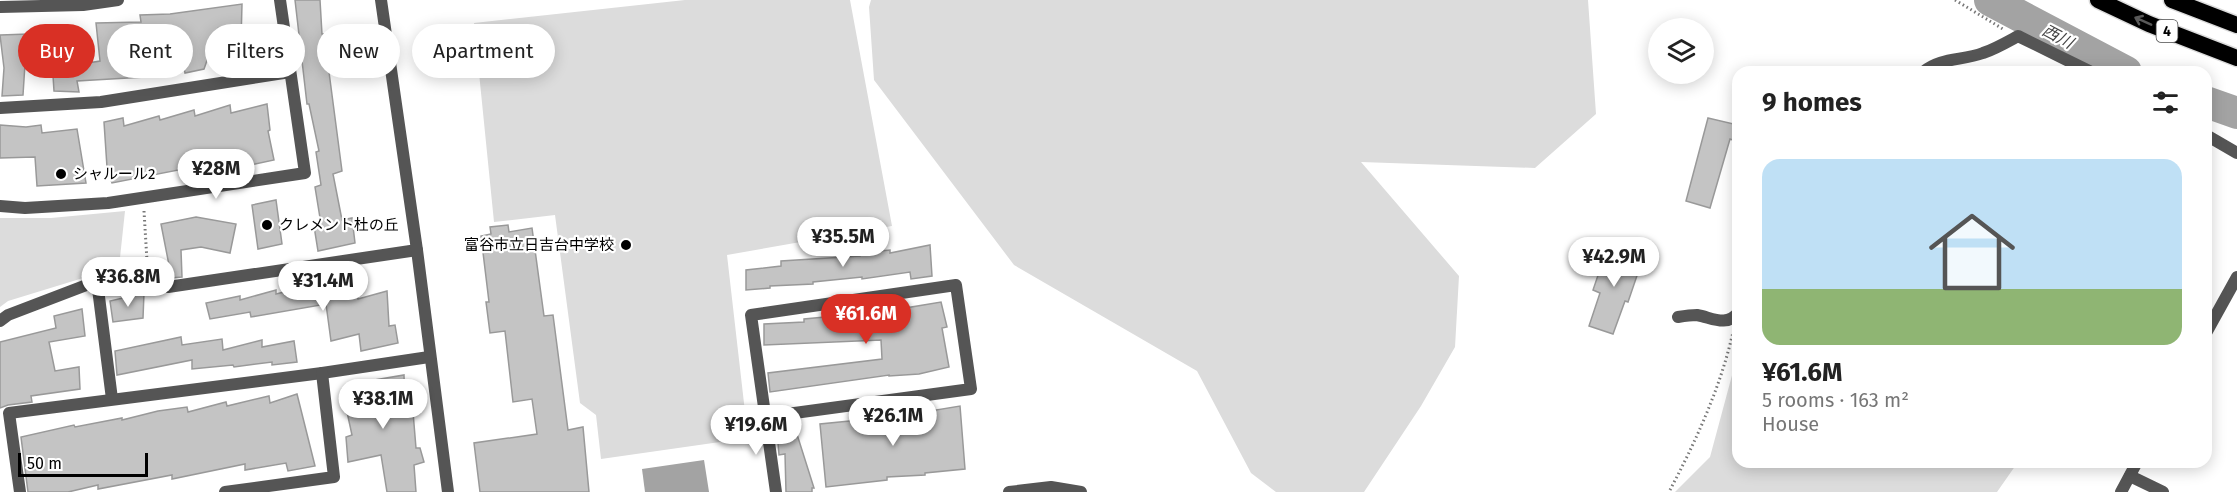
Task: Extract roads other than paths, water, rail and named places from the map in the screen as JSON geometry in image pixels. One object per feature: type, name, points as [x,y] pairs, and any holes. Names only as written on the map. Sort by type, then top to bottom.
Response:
[{"type":"highway","name":"4","points":[[2098,0],[2149,24],[2237,58]]},
{"type":"highway","name":"4","points":[[2172,0],[2237,25]]},
{"type":"street","points":[[0,7],[83,5],[118,0]]},
{"type":"street","points":[[280,0],[283,24]]},
{"type":"street","points":[[381,0],[417,250],[448,492]]},
{"type":"street","points":[[1929,66],[1944,60],[1981,54],[2018,36],[2079,66]]},
{"type":"street","points":[[0,108],[101,102],[252,78]]},
{"type":"street","points":[[0,206],[25,208],[108,203],[305,173],[291,78]]},
{"type":"street","points":[[2212,138],[2237,153]]},
{"type":"street","points":[[0,321],[8,315],[97,281],[148,273],[168,287],[417,250]]},
{"type":"street","points":[[2212,322],[2237,277]]},
{"type":"street","points":[[97,281],[112,399]]},
{"type":"street","points":[[765,417],[971,388],[956,285],[751,315],[765,417],[776,492]]},
{"type":"street","points":[[1678,316],[1695,315],[1724,322],[1732,317]]},
{"type":"street","points":[[20,492],[9,413],[429,357]]},
{"type":"street","points":[[230,492],[334,477],[322,373]]},
{"type":"street","points":[[2121,492],[2134,468]]},
{"type":"street","points":[[2130,476],[2163,492]]},
{"type":"street","points":[[1009,492],[1051,487],[1082,492]]},
{"type":"waterway","name":"西川","points":[[1990,0],[2115,66]]},
{"type":"waterway","name":"西川","points":[[2212,104],[2237,113]]},
{"type":"place","name":"シャルール2","points":[[61,174]]},
{"type":"place","name":"クレメント杜の丘","points":[[267,225]]},
{"type":"place","name":"富谷市立日吉台中学校","points":[[626,245]]}]
